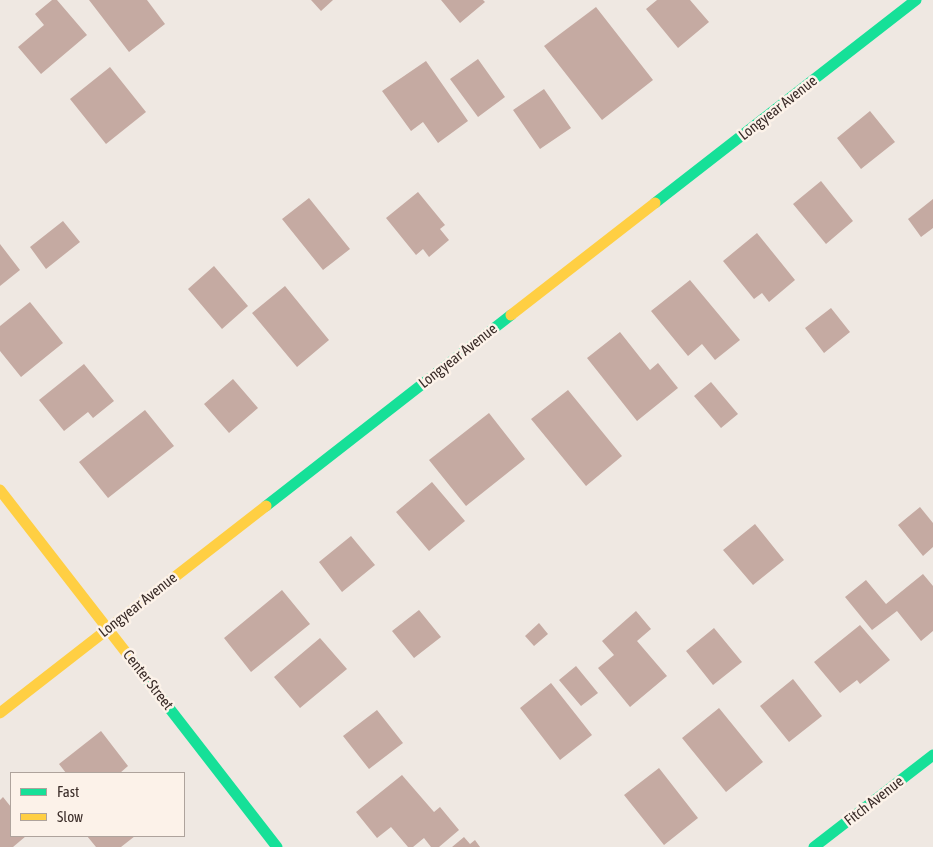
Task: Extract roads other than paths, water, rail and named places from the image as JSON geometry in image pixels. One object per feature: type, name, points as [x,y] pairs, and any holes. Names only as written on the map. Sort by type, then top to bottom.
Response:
[{"type":"street","name":"Longyear Avenue","points":[[0,713],[916,0]]},
{"type":"street","name":"Center Street","points":[[0,490],[277,847]]},
{"type":"street","name":"Fitch Avenue","points":[[814,847],[933,755]]}]
